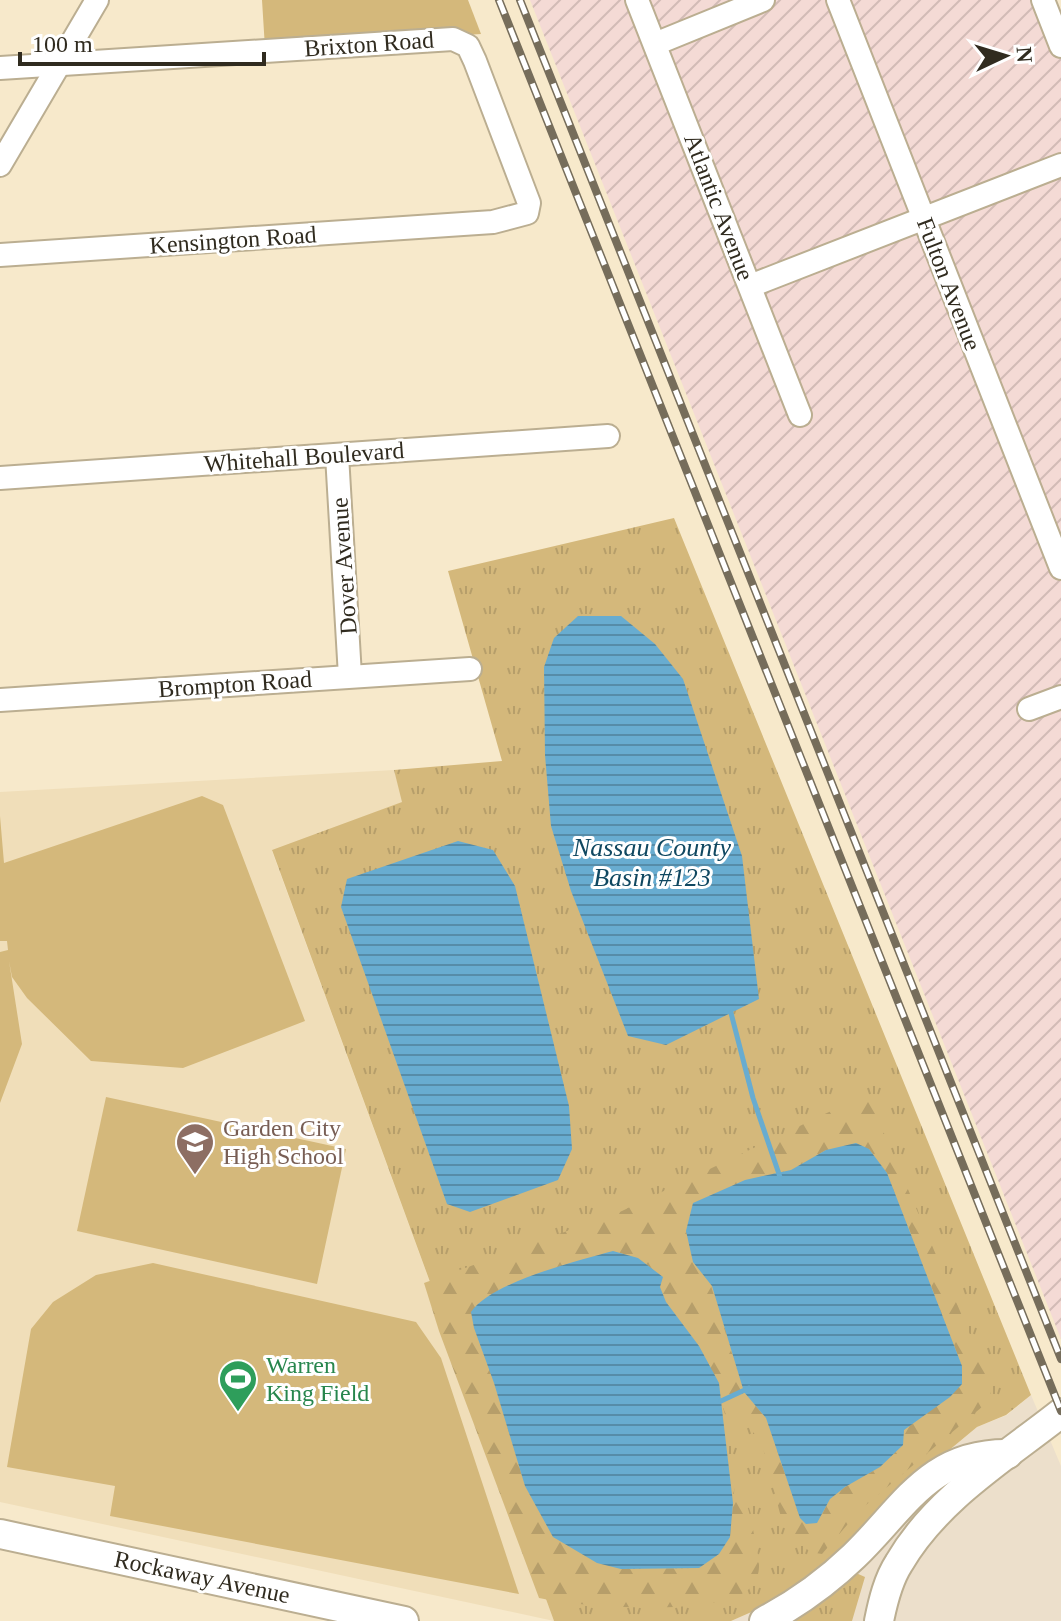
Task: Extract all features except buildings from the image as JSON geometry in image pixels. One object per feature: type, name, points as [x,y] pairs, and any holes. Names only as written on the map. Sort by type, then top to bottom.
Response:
[{"type":"main road","points":[[879,1621],[897,1565],[939,1510],[1061,1413]]},
{"type":"main road","points":[[764,1621],[816,1591],[856,1554],[918,1487],[944,1468],[961,1460],[1008,1454]]},
{"type":"main road","name":"Rockaway Avenue","points":[[0,1534],[404,1621]]},
{"type":"street","points":[[0,165],[97,0]]},
{"type":"street","name":"Atlantic Avenue","points":[[637,0],[800,415]]},
{"type":"street","points":[[655,44],[763,0]]},
{"type":"street","name":"Fulton Avenue","points":[[838,0],[1061,568]]},
{"type":"street","points":[[1043,0],[1061,46]]},
{"type":"street","name":"Brixton Road","points":[[0,68],[453,39],[468,46],[529,203],[527,213],[513,219],[466,224]]},
{"type":"street","points":[[750,286],[1061,165]]},
{"type":"street","name":"Kensington Road","points":[[0,255],[466,224]]},
{"type":"street","name":"Whitehall Boulevard","points":[[0,478],[608,436]]},
{"type":"street","name":"Dover Avenue","points":[[337,455],[350,676]]},
{"type":"street","name":"Brompton Road","points":[[0,700],[470,669]]},
{"type":"street","points":[[1029,709],[1061,697]]},
{"type":"shaded area","points":[[530,0],[1043,0],[1061,46],[1061,1339]]},
{"type":"shaded area","name":"Garden City High School","points":[[394,770],[403,802],[272,851],[554,1621],[0,1502],[0,792]]},
{"type":"shaded area","points":[[1031,1395],[1061,1466],[1061,1621],[731,1621],[790,1595],[839,1551],[876,1511],[977,1427],[1007,1415]]},
{"type":"green space","points":[[262,0],[468,0],[481,34],[265,48]]},
{"type":"green space","name":"Nassau County Basin #123","points":[[674,518],[1031,1395],[1006,1415],[977,1427],[876,1511],[839,1551],[790,1595],[731,1621],[554,1621],[272,850],[402,802],[394,770],[502,761],[448,571]]},
{"type":"green space","points":[[202,796],[223,805],[305,1021],[183,1068],[91,1061],[27,998],[12,977],[9,961],[22,1044],[0,1103],[0,952],[8,950],[7,941],[0,941],[0,816],[4,863]]},
{"type":"green space","points":[[106,1097],[346,1149],[317,1284],[77,1231]]},
{"type":"green space","points":[[869,1098],[992,1386],[989,1401],[860,1510],[822,1554],[814,1553],[799,1543],[784,1524],[762,1447],[754,1433],[743,1424],[729,1419],[726,1414],[712,1371],[666,1303],[662,1277],[638,1258],[613,1251],[499,1289],[474,1328],[525,1486],[553,1537],[621,1569],[699,1568],[719,1554],[730,1537],[735,1482],[748,1510],[758,1558],[758,1576],[751,1587],[736,1597],[712,1603],[650,1608],[539,1598],[424,1283],[622,1211],[852,1101]],"holes":[[[869,1149],[887,1173],[962,1366],[962,1384],[904,1430],[903,1445],[880,1467],[829,1500],[818,1523],[800,1518],[766,1418],[744,1392],[711,1286],[693,1203],[745,1180],[791,1170],[826,1150]]]},
{"type":"green space","name":"Warren King Field","points":[[153,1263],[416,1322],[441,1358],[519,1594],[110,1516],[115,1486],[7,1467],[31,1329],[53,1302],[96,1275]]},
{"type":"green space","points":[[856,1573],[865,1577],[852,1621],[789,1621],[815,1607]]},
{"type":"water","name":"Nassau County Basin #123","points":[[578,616],[621,616],[655,644],[683,679],[742,856],[759,999],[666,1045],[628,1036],[571,891],[551,826],[545,755],[544,667],[554,638]]},
{"type":"water","points":[[458,841],[493,850],[515,886],[569,1106],[572,1149],[558,1180],[470,1212],[447,1204],[341,907],[347,879]]},
{"type":"water","points":[[856,1143],[869,1149],[887,1173],[962,1366],[962,1384],[950,1397],[904,1430],[903,1445],[880,1467],[830,1499],[817,1523],[806,1524],[800,1518],[766,1418],[744,1392],[712,1286],[693,1262],[686,1231],[693,1203],[745,1180],[791,1170],[826,1150]]},
{"type":"water","points":[[613,1251],[638,1258],[663,1277],[660,1287],[666,1302],[699,1346],[719,1383],[733,1503],[730,1537],[719,1554],[699,1568],[621,1569],[597,1563],[553,1537],[525,1486],[474,1328],[471,1312],[497,1291],[536,1274]]},
{"type":"waterway","points":[[731,1013],[753,1098],[780,1177]]},
{"type":"waterway","points":[[721,1401],[749,1388]]},
{"type":"railway","points":[[499,0],[1061,1411]]},
{"type":"railway","points":[[520,0],[1061,1359]]},
{"type":"place","name":"Garden City High School","points":[[195,1176]]},
{"type":"place","name":"Warren King Field","points":[[238,1413]]}]
